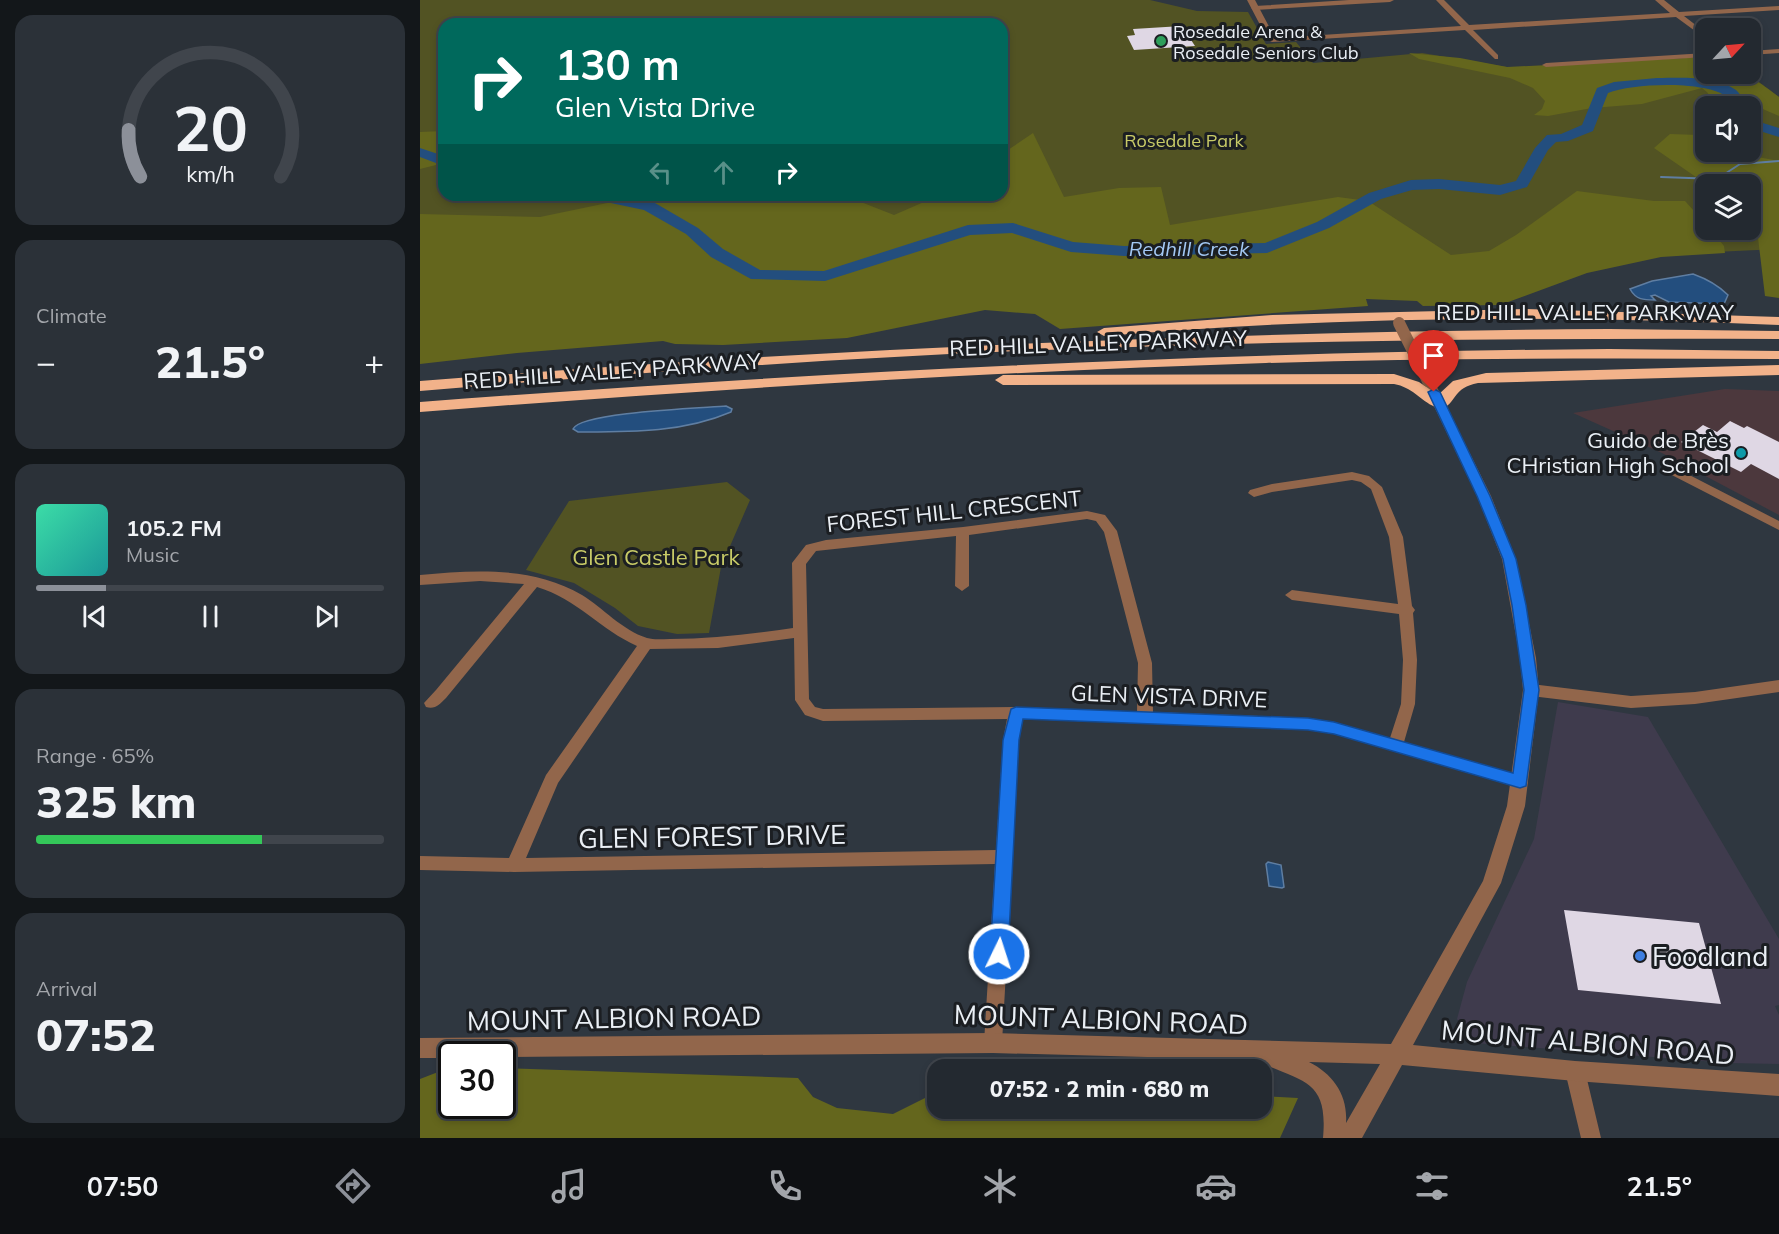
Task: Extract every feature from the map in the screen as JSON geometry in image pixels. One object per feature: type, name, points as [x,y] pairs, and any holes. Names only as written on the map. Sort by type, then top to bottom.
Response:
[{"type":"highway","points":[[945,350],[992,342],[1220,322],[1612,314],[1779,321]]},
{"type":"highway","name":"RED HILL VALLEY PARKWAY","points":[[420,386],[589,371],[945,350],[1367,336],[1779,335]]},
{"type":"highway","name":"RED HILL VALLEY PARKWAY","points":[[420,407],[807,379],[1196,360],[1544,354],[1779,355]]},
{"type":"highway","points":[[807,379],[840,382],[1394,379],[1407,381],[1420,387],[1440,404],[1448,389],[1485,378],[1779,370]]},
{"type":"street","points":[[1390,0],[1253,4],[1272,39],[1779,8]]},
{"type":"street","points":[[1440,0],[1495,57]]},
{"type":"street","points":[[1659,0],[1695,28]]},
{"type":"street","points":[[1761,53],[1778,52]]},
{"type":"street","points":[[1546,65],[1695,56]]},
{"type":"street","points":[[1350,1138],[1491,882],[1516,806],[1532,690],[1519,605],[1509,559],[1484,496],[1397,318]]},
{"type":"street","points":[[1668,468],[1779,526]]},
{"type":"street","points":[[1254,493],[1272,488],[1352,476],[1365,479],[1376,487],[1396,537],[1408,610],[1410,660],[1408,704],[1395,746]]},
{"type":"street","name":"FOREST HILL CRESCENT","points":[[810,711],[802,700],[798,562],[811,548],[826,544],[963,531],[1087,515],[1100,518],[1110,531],[1145,663],[1145,717]]},
{"type":"street","points":[[962,586],[963,531]]},
{"type":"street","points":[[420,580],[484,576],[533,582],[575,597],[624,632],[647,644],[711,644],[800,633]]},
{"type":"street","points":[[431,703],[441,694],[533,582]]},
{"type":"street","points":[[1292,595],[1408,610]]},
{"type":"street","points":[[514,865],[552,780],[647,644]]},
{"type":"street","points":[[1532,690],[1631,702],[1695,698],[1779,686]]},
{"type":"street","name":"GLEN VISTA DRIVE","points":[[810,711],[823,715],[1016,713],[1308,724],[1334,728],[1520,782]]},
{"type":"street","points":[[993,1042],[1011,740],[1016,713]]},
{"type":"street","name":"GLEN FOREST DRIVE","points":[[420,863],[514,865],[1005,857]]},
{"type":"street","name":"MOUNT ALBION ROAD","points":[[420,1048],[993,1042],[1257,1052],[1397,1054],[1575,1071],[1779,1086]]},
{"type":"street","points":[[1257,1052],[1303,1069],[1323,1082],[1336,1104],[1335,1138]]},
{"type":"street","points":[[1575,1071],[1591,1138]]},
{"type":"shaded area","points":[[1409,53],[1460,58],[1507,67],[1695,58],[1695,84],[1760,84],[1779,97],[1779,116],[1761,108],[1761,96],[1709,96],[1702,88],[1642,104],[1592,108],[1548,116],[1534,115],[1542,109],[1545,101],[1533,88],[1510,78],[1419,59]]},
{"type":"shaded area","points":[[438,131],[438,164],[420,169],[420,132]]},
{"type":"shaded area","points":[[1033,133],[1064,197],[1119,188],[1161,187],[1170,225],[1338,197],[1368,201],[1451,255],[1489,251],[1516,235],[1577,191],[1654,201],[1685,201],[1695,212],[1695,240],[1719,240],[1724,246],[1725,253],[1661,257],[1587,273],[1500,305],[1423,306],[1417,301],[1366,299],[1368,306],[1060,329],[1035,314],[985,310],[847,338],[723,345],[675,344],[663,341],[517,353],[420,364],[420,214],[540,217],[617,201],[858,201],[894,215],[926,201],[1008,201],[1008,150]]},
{"type":"shaded area","points":[[1670,134],[1695,135],[1695,162],[1761,162],[1761,158],[1779,161],[1779,298],[1765,296],[1758,240],[1761,240],[1761,174],[1695,174],[1695,176],[1654,148]]},
{"type":"shaded area","name":"Guido de Brès CHristian High School","points":[[1725,389],[1779,391],[1779,515],[1662,453],[1573,413]]},
{"type":"shaded area","points":[[1558,702],[1648,717],[1779,939],[1779,1005],[1775,1006],[1779,1015],[1779,1064],[1728,1063],[1475,1043],[1457,1019],[1467,982],[1534,839]]},
{"type":"shaded area","points":[[516,1068],[798,1078],[813,1097],[837,1108],[893,1114],[927,1097],[927,1119],[1272,1119],[1272,1097],[1298,1098],[1280,1138],[420,1138],[420,1079],[438,1072],[438,1119],[516,1119]]},
{"type":"green space","name":"Rosedale Park","points":[[420,0],[1150,0],[1197,11],[1248,12],[1266,44],[1296,42],[1313,63],[1422,53],[1507,67],[1695,73],[1695,84],[1761,84],[1779,97],[1779,249],[1520,261],[885,216],[420,247]]},
{"type":"green space","name":"Glen Castle Park","points":[[727,482],[750,500],[721,567],[709,633],[677,634],[638,626],[615,608],[574,583],[526,570],[569,501]]},
{"type":"water","points":[[1693,274],[1712,283],[1728,295],[1724,304],[1669,302],[1655,295],[1651,296],[1655,300],[1644,299],[1635,295],[1630,289],[1652,281]]},
{"type":"water","points":[[726,406],[732,409],[731,412],[675,428],[617,432],[578,432],[573,429],[581,423],[618,415]]},
{"type":"water","points":[[1268,862],[1281,865],[1284,887],[1269,886],[1266,864]]},
{"type":"building","name":"Rosedale Arena & Rosedale Seniors Club","points":[[1182,26],[1195,46],[1134,50],[1127,36],[1135,35],[1133,29]]},
{"type":"building","name":"Guido de Brès CHristian High School","points":[[1730,421],[1744,428],[1747,426],[1779,442],[1779,479],[1751,464],[1741,472],[1681,442],[1703,425],[1717,432]]},
{"type":"building","name":"Foodland","points":[[1564,910],[1699,923],[1721,1004],[1578,990]]},
{"type":"waterway","name":"Redhill Creek","points":[[624,201],[649,206],[692,231],[717,253],[757,275],[825,276],[968,230],[1013,228],[1071,247],[1124,251],[1267,248],[1323,225],[1375,196],[1411,185],[1439,184],[1500,190],[1522,184],[1542,148],[1552,138],[1563,138],[1588,128],[1602,91],[1614,86],[1657,82],[1692,83],[1722,89],[1733,96]]},
{"type":"waterway","name":"Redhill Creek","points":[[1761,127],[1779,133]]},
{"type":"waterway","name":"Redhill Creek","points":[[420,152],[438,159]]},
{"type":"waterway","points":[[1661,177],[1717,179],[1740,164],[1779,161]]},
{"type":"place","name":"Rosedale Arena & Rosedale Seniors Club","points":[[1161,41]]},
{"type":"place","name":"Guido de Brès CHristian High School","points":[[1741,453]]},
{"type":"place","name":"Foodland","points":[[1640,956]]},
{"type":"route","points":[[999,954],[1011,740],[1016,713],[1308,724],[1334,728],[1520,782],[1532,690],[1519,605],[1509,559],[1484,496],[1434,392]]}]
